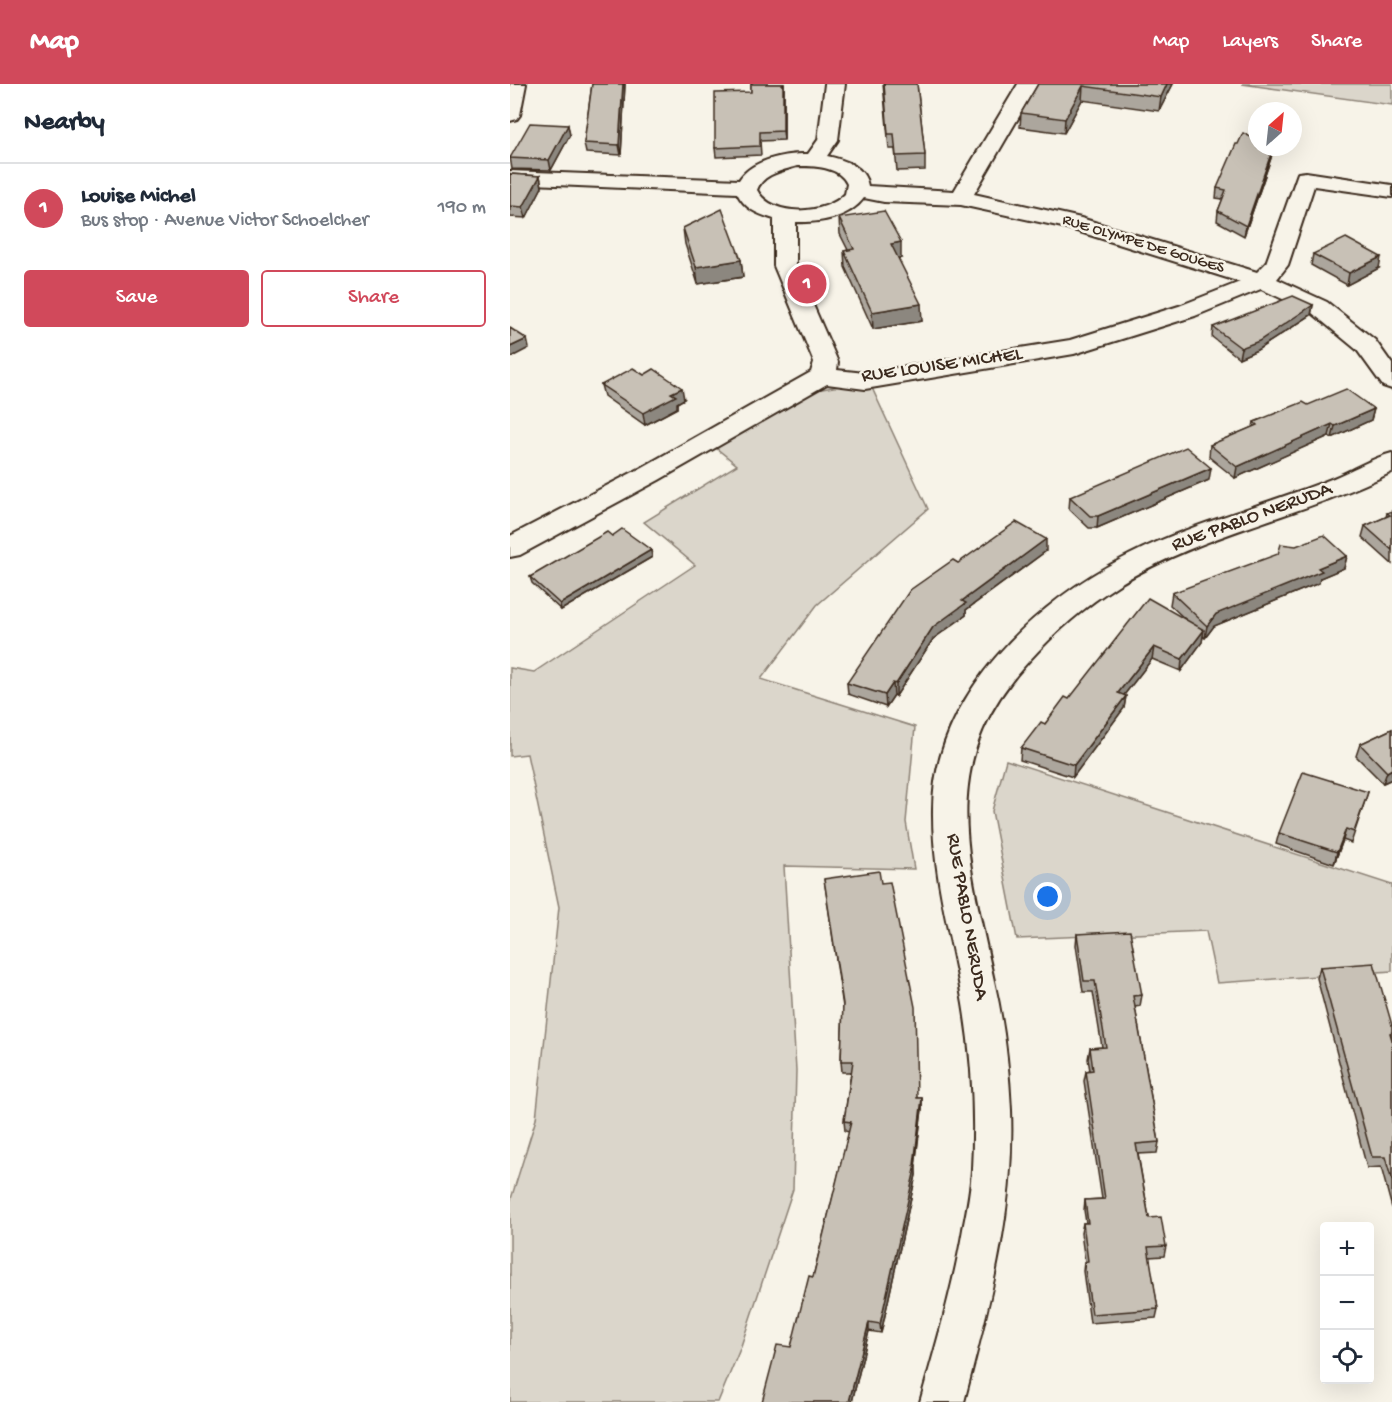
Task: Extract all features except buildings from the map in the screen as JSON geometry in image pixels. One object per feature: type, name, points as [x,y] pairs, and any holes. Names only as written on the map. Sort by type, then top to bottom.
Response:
[{"type":"street","points":[[510,115],[516,84]]},
{"type":"street","points":[[814,160],[828,140],[835,84]]},
{"type":"street","points":[[961,198],[1028,84]]},
{"type":"street","points":[[796,160],[814,160],[837,165],[853,174],[858,183],[858,191],[845,205],[823,214],[785,216],[768,212],[755,205],[747,197],[746,187],[751,178],[770,166],[796,160]]},
{"type":"street","points":[[510,177],[746,187]]},
{"type":"street","points":[[1262,281],[1277,265],[1306,178],[1392,191]]},
{"type":"street","points":[[1340,183],[1392,210]]},
{"type":"street","name":"RUE OLYMPE DE GOUGES","points":[[858,191],[884,195],[961,198],[1073,223],[1262,281],[1319,307],[1366,345],[1392,381]]},
{"type":"street","points":[[510,548],[650,474],[823,376],[826,362],[785,266],[785,216]]},
{"type":"street","name":"RUE LOUISE MICHEL","points":[[823,376],[865,381],[1074,347],[1187,311],[1262,281]]},
{"type":"street","name":"RUE PABLO NERUDA","points":[[942,1402],[978,1264],[992,1168],[990,1088],[982,1007],[957,887],[948,804],[956,755],[973,715],[1002,669],[1043,629],[1078,598],[1128,567],[1181,542],[1248,516],[1338,486],[1392,461]]},
{"type":"shaded area","points":[[1242,84],[1392,84],[1392,105]]},
{"type":"shaded area","points":[[839,386],[872,388],[928,509],[817,605],[761,679],[915,727],[906,822],[914,869],[784,866],[796,1070],[793,1189],[740,1349],[718,1402],[510,1402],[510,1202],[536,1119],[559,907],[527,754],[510,756],[510,668],[534,672],[695,565],[644,522],[737,465],[716,448],[811,391]]},
{"type":"shaded area","points":[[1006,760],[1392,885],[1392,971],[1217,983],[1206,931],[1017,939],[992,811]]},
{"type":"place","name":"Louise Michel","points":[[807,284]]}]
